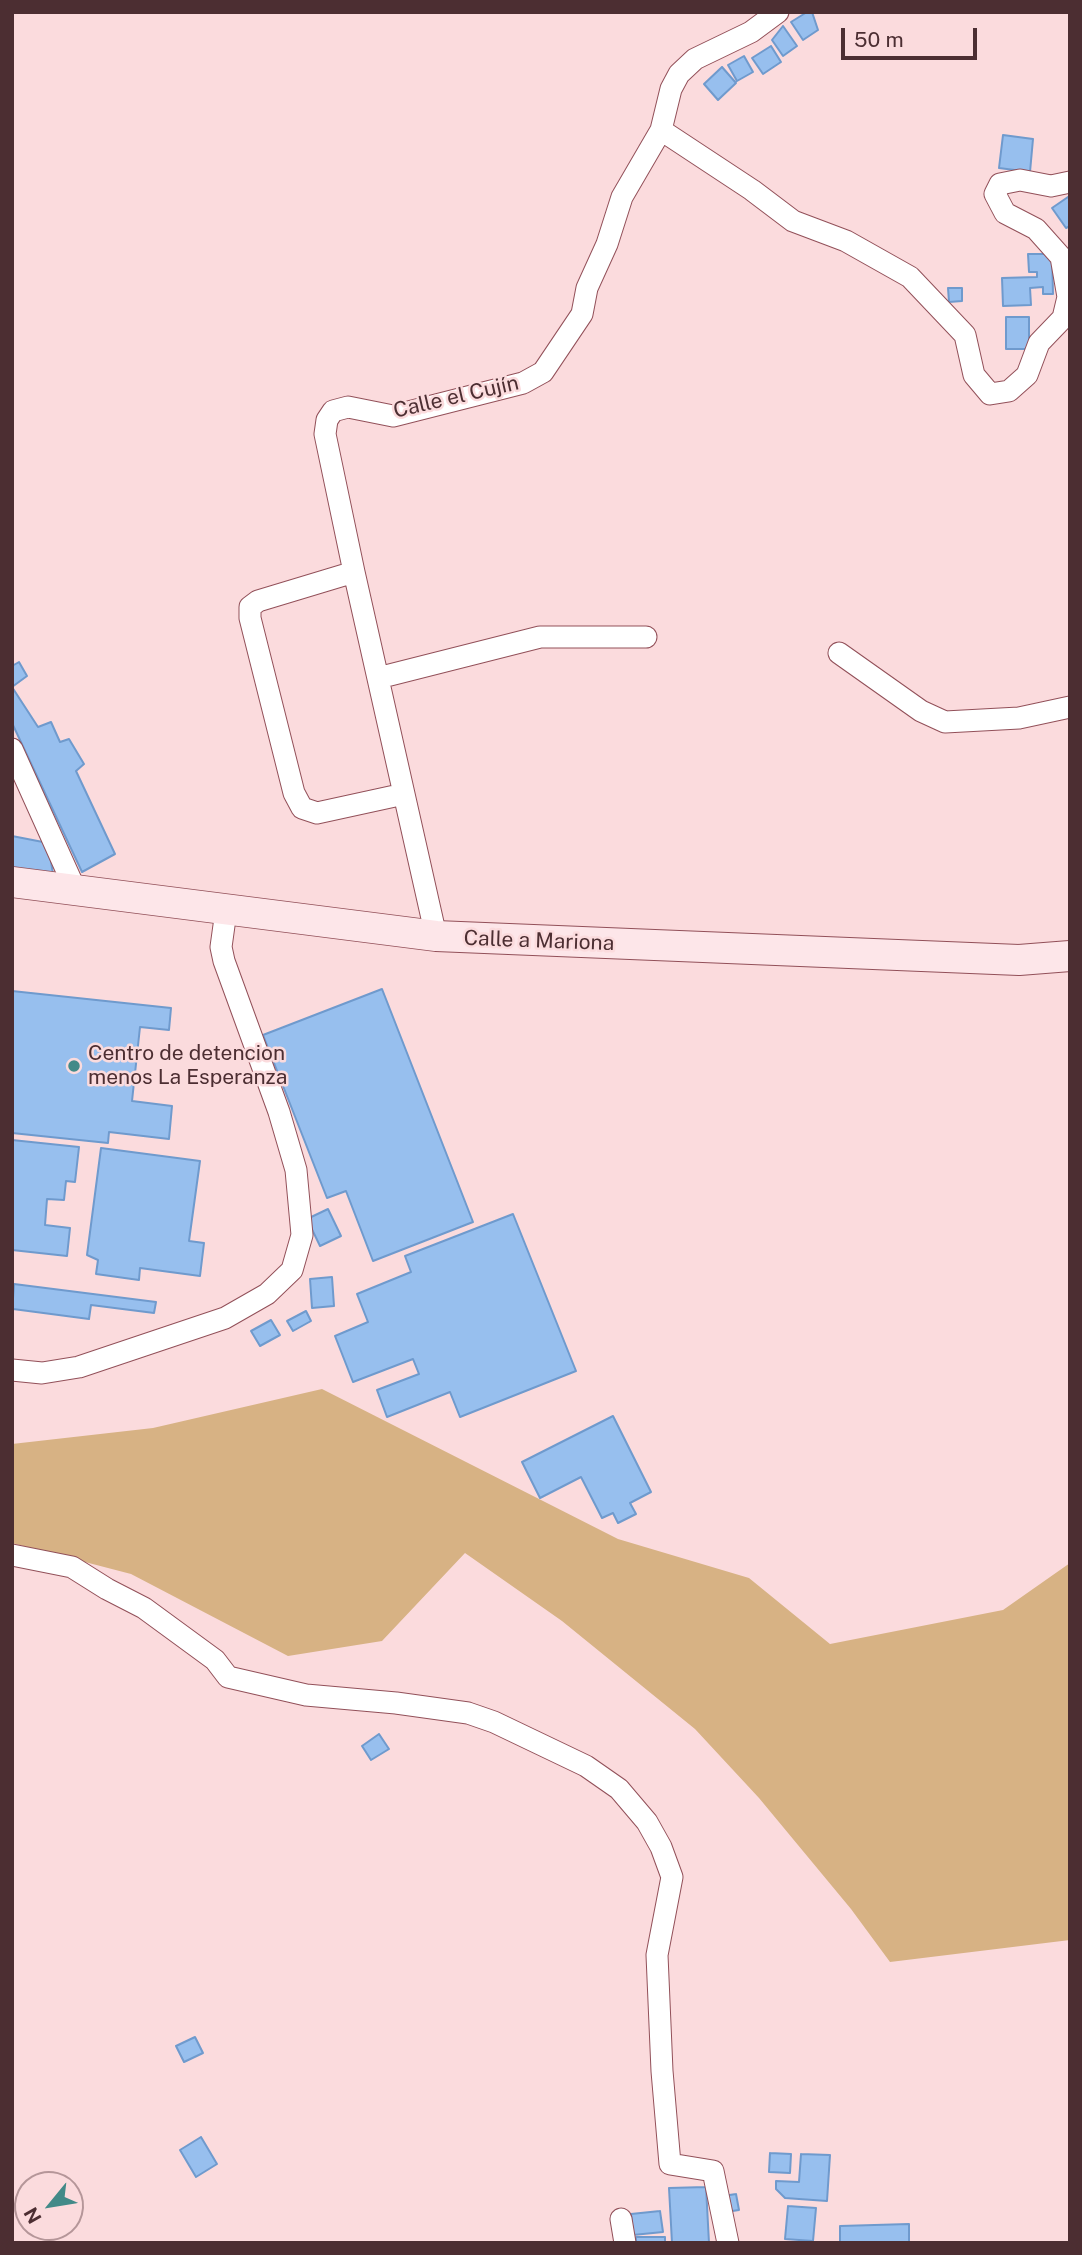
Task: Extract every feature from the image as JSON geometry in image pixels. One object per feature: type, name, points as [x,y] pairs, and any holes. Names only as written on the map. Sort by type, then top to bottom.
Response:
[{"type":"main road","name":"Calle a Mariona","points":[[12,882],[436,936],[1019,960],[1070,956]]},
{"type":"street","name":"Calle el Cujín","points":[[436,936],[354,572],[325,434],[327,420],[332,411],[348,407],[393,416],[523,383],[543,372],[582,314],[587,288],[607,244],[622,197],[661,130],[671,89],[684,68],[695,59],[751,32],[778,12]]},
{"type":"street","points":[[661,130],[752,190],[793,221],[845,241],[909,277],[965,335],[974,375],[990,394],[1009,391],[1027,375],[1039,342],[1063,318],[1068,297],[1061,257],[1036,229],[1005,212],[995,194],[1000,184],[1020,180],[1051,186],[1070,182]]},
{"type":"street","points":[[354,572],[258,601],[250,607],[250,618],[294,793],[302,808],[317,813],[404,794]]},
{"type":"street","points":[[378,678],[540,638],[646,636]]},
{"type":"street","points":[[839,653],[921,710],[945,722],[1019,718],[1070,707]]},
{"type":"street","points":[[12,748],[17,775],[75,889]]},
{"type":"street","points":[[12,1370],[42,1373],[79,1367],[225,1318],[267,1294],[292,1270],[302,1236],[296,1170],[279,1112],[224,961],[221,947],[226,911]]},
{"type":"street","points":[[12,1555],[72,1567],[144,1608],[215,1660],[228,1676],[306,1695],[468,1713],[494,1721],[575,1760],[619,1789],[647,1822],[662,1847],[672,1877],[657,1955],[662,2071],[670,2164],[713,2171],[728,2243]]},
{"type":"street","points":[[621,2219],[625,2243]]},
{"type":"shaded area","points":[[322,1389],[618,1539],[749,1578],[830,1644],[1003,1610],[1070,1563],[1070,1940],[890,1962],[851,1909],[759,1798],[695,1729],[562,1621],[465,1553],[382,1641],[288,1656],[131,1574],[12,1543],[12,1444],[153,1428]]},
{"type":"building","points":[[807,12],[812,12],[818,30],[803,40],[791,22]]},
{"type":"building","points":[[783,26],[797,46],[783,56],[772,40]]},
{"type":"building","points":[[771,46],[781,62],[763,74],[752,58]]},
{"type":"building","points":[[744,56],[753,72],[737,81],[728,65]]},
{"type":"building","points":[[722,67],[736,83],[718,100],[704,84]]},
{"type":"building","points":[[1003,135],[1033,139],[1030,172],[999,168]]},
{"type":"building","points":[[1068,197],[1070,226],[1066,228],[1052,208]]},
{"type":"building","points":[[1028,254],[1052,254],[1053,294],[1043,294],[1043,287],[1030,288],[1031,305],[1003,306],[1002,278],[1037,277],[1037,272],[1029,272]]},
{"type":"building","points":[[948,288],[962,288],[962,301],[949,302]]},
{"type":"building","points":[[1006,317],[1029,317],[1029,349],[1006,349]]},
{"type":"building","points":[[19,662],[27,676],[12,687],[12,666]]},
{"type":"building","points":[[12,687],[38,727],[51,722],[60,742],[69,739],[84,764],[76,771],[115,854],[82,872],[12,723]]},
{"type":"building","points":[[12,836],[48,843],[53,874],[12,870]]},
{"type":"building","points":[[382,989],[473,1222],[373,1261],[346,1191],[327,1198],[263,1035]]},
{"type":"building","name":"Centro de detencion menos La Esperanza","points":[[12,991],[171,1008],[169,1030],[140,1027],[132,1101],[172,1106],[169,1139],[109,1132],[108,1143],[12,1133]]},
{"type":"building","points":[[12,1140],[79,1147],[75,1182],[66,1181],[64,1200],[47,1199],[45,1225],[70,1228],[67,1256],[12,1250]]},
{"type":"building","points":[[101,1148],[200,1161],[189,1241],[204,1243],[200,1276],[140,1268],[139,1280],[96,1274],[98,1260],[87,1255]]},
{"type":"building","points":[[328,1209],[341,1236],[320,1246],[307,1219]]},
{"type":"building","points":[[513,1214],[576,1371],[460,1417],[450,1392],[387,1417],[377,1390],[419,1374],[413,1359],[353,1382],[335,1336],[368,1322],[357,1294],[411,1272],[405,1256]]},
{"type":"building","points":[[332,1277],[334,1306],[312,1308],[310,1279]]},
{"type":"building","points":[[14,1284],[156,1302],[154,1313],[91,1305],[89,1319],[13,1309],[12,1313]]},
{"type":"building","points":[[306,1311],[311,1321],[293,1331],[287,1321]]},
{"type":"building","points":[[271,1320],[280,1335],[260,1346],[251,1331]]},
{"type":"building","points":[[613,1416],[651,1492],[630,1503],[636,1514],[618,1523],[613,1513],[602,1518],[581,1477],[540,1498],[522,1462]]},
{"type":"building","points":[[379,1734],[389,1749],[371,1760],[362,1746]]},
{"type":"building","points":[[195,2037],[203,2053],[184,2062],[176,2046]]},
{"type":"building","points":[[201,2137],[217,2164],[196,2177],[180,2150]]},
{"type":"building","points":[[770,2153],[791,2154],[790,2173],[769,2172]]},
{"type":"building","points":[[801,2154],[830,2155],[827,2201],[785,2198],[776,2189],[776,2181],[799,2182]]},
{"type":"building","points":[[706,2187],[709,2243],[672,2243],[669,2188]]},
{"type":"building","points":[[736,2194],[739,2210],[726,2212],[723,2196]]},
{"type":"building","points":[[788,2206],[816,2208],[813,2241],[785,2239]]},
{"type":"building","points":[[660,2211],[663,2232],[633,2235],[631,2214]]},
{"type":"building","points":[[909,2224],[909,2243],[840,2243],[840,2226]]},
{"type":"building","points":[[636,2237],[665,2237],[665,2243],[636,2243]]},
{"type":"place","name":"Centro de detencion menos La Esperanza","points":[[74,1066]]}]
